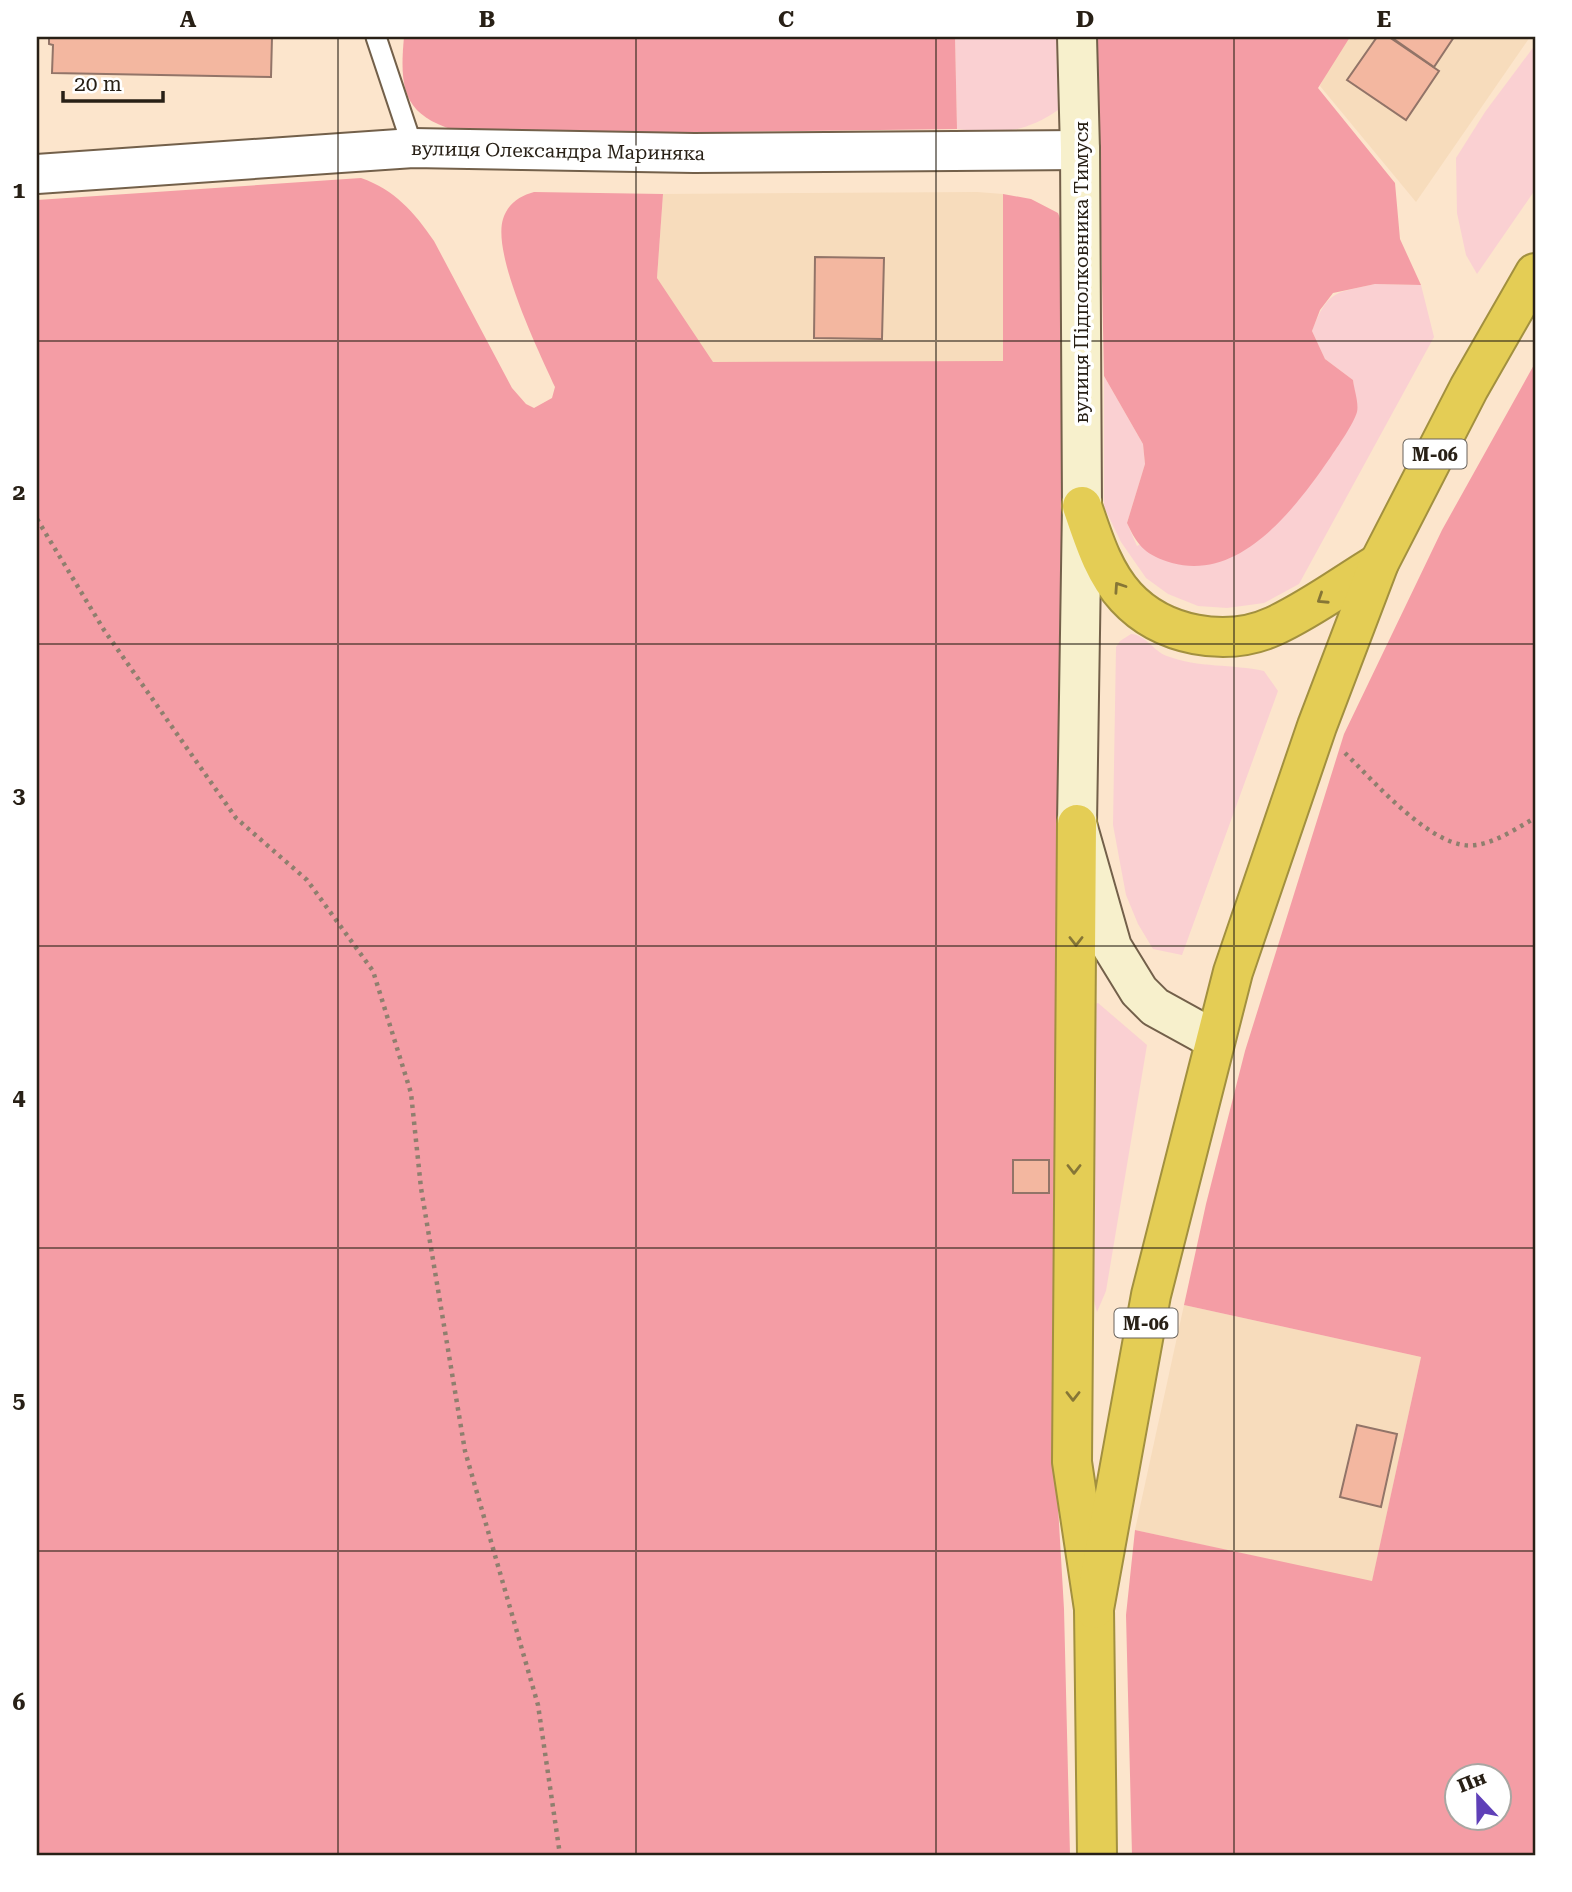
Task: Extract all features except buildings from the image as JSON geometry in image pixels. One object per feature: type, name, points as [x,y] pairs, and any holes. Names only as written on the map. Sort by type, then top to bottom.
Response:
[{"type":"highway","name":"М-06","points":[[1097,1855],[1094,1609],[1151,1295],[1233,972],[1317,726],[1380,563],[1469,388],[1535,273]]},
{"type":"highway","points":[[1082,506],[1100,557],[1126,597],[1154,620],[1188,634],[1227,638],[1272,627],[1380,563]]},
{"type":"highway","points":[[1077,824],[1072,1462],[1094,1609]]},
{"type":"main road","name":"вулиця Підполковника Тимуся","points":[[1077,37],[1082,506],[1077,824],[1107,934],[1132,981],[1155,1007],[1215,1040]]},
{"type":"street","name":"вулиця Олександра Мариняка","points":[[37,174],[413,148],[694,153],[1080,150]]},
{"type":"lane","points":[[376,37],[413,148]]},
{"type":"path","points":[[37,519],[104,630],[236,818],[307,880],[373,971],[411,1093],[421,1188],[465,1451],[538,1705],[560,1855]]},
{"type":"path","points":[[1317,726],[1413,819],[1452,844],[1475,845],[1502,836],[1535,818]]},
{"type":"shaded area","points":[[404,37],[955,37],[957,129],[471,135],[433,122],[412,103],[403,76]]},
{"type":"shaded area","points":[[955,37],[1056,37],[1058,110],[1021,128],[998,132],[957,129]]},
{"type":"shaded area","points":[[1097,37],[1350,37],[1318,88],[1395,183],[1400,239],[1421,285],[1375,284],[1333,293],[1320,310],[1312,331],[1325,359],[1353,380],[1357,412],[1341,442],[1301,498],[1283,518],[1243,551],[1221,562],[1197,566],[1163,560],[1144,549],[1127,523],[1145,464],[1143,444],[1104,376]]},
{"type":"shaded area","points":[[1344,37],[1530,37],[1416,202],[1320,86]]},
{"type":"shaded area","points":[[1535,45],[1535,190],[1477,274],[1466,255],[1457,213],[1456,158],[1485,112]]},
{"type":"shaded area","points":[[361,178],[394,196],[427,230],[512,388],[526,404],[534,408],[552,398],[555,387],[510,279],[501,235],[503,219],[508,209],[519,198],[534,192],[663,194],[657,278],[713,362],[1003,361],[1003,194],[1031,199],[1058,213],[1063,226],[1065,508],[1056,1294],[1058,1506],[1064,1609],[1070,1855],[37,1855],[37,200]]},
{"type":"shaded area","points":[[663,194],[1003,194],[1003,506],[713,507],[657,278]]},
{"type":"shaded area","points":[[1375,284],[1421,285],[1434,337],[1299,584],[1264,603],[1227,608],[1198,606],[1168,594],[1146,578],[1121,542],[1104,507],[1104,376],[1143,444],[1145,464],[1127,523],[1137,546],[1340,442],[1357,411],[1353,380],[1325,359],[1312,331],[1323,308],[1334,295]]},
{"type":"shaded area","points":[[1535,363],[1535,1855],[1132,1855],[1126,1615],[1135,1530],[1372,1581],[1421,1357],[1184,1305],[1206,1204],[1245,1051],[1344,734],[1442,530]]},
{"type":"shaded area","points":[[1131,634],[1141,637],[1162,654],[1179,660],[1264,671],[1278,691],[1182,955],[1153,949],[1138,924],[1126,895],[1113,825],[1116,647]]},
{"type":"shaded area","points":[[1098,1003],[1147,1045],[1106,1291],[1097,1312],[1090,1286],[1093,1005]]},
{"type":"shaded area","points":[[1184,1305],[1421,1357],[1372,1582],[1135,1530]]}]
